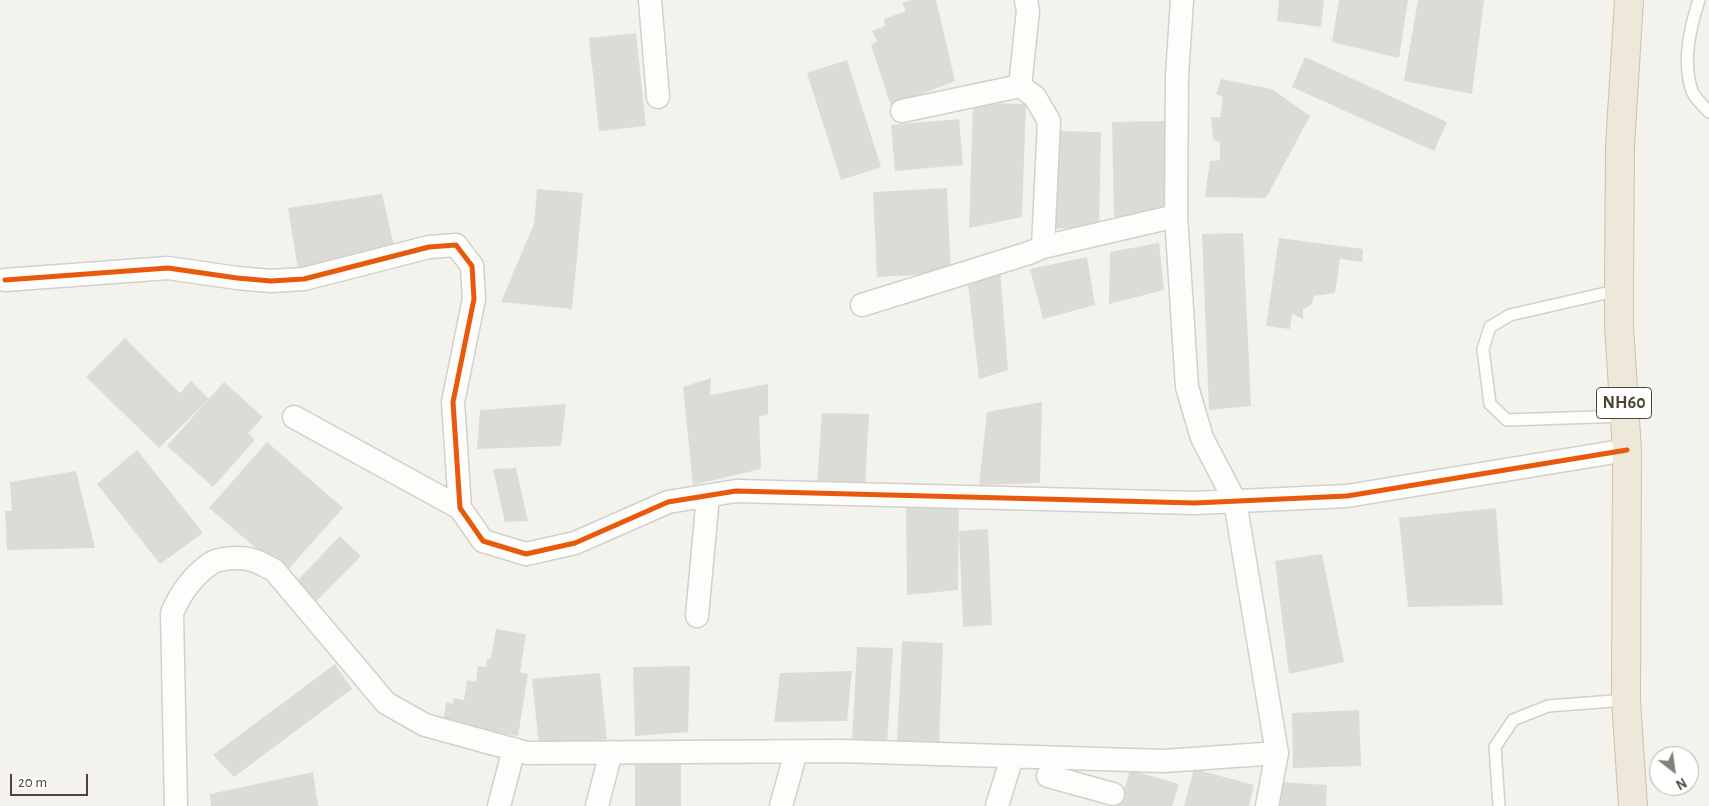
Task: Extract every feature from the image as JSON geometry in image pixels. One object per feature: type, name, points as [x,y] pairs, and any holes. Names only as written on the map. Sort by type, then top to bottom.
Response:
[{"type":"highway","name":"NH60","points":[[1629,0],[1620,146],[1619,327],[1627,450],[1626,700],[1633,806]]},
{"type":"street","points":[[650,0],[658,97]]},
{"type":"street","points":[[1020,86],[1028,12],[1026,0]]},
{"type":"street","points":[[1182,0],[1177,76],[1176,216],[1187,387],[1202,438],[1235,501],[1276,753],[1267,806]]},
{"type":"street","points":[[902,111],[1020,86],[1035,96],[1049,120],[1043,247]]},
{"type":"street","points":[[862,305],[1043,247],[1176,216]]},
{"type":"street","points":[[6,280],[168,268],[263,280],[304,279],[429,247],[456,245],[472,266],[474,299],[453,402],[460,508]]},
{"type":"street","points":[[294,417],[460,508],[483,541],[526,554],[575,543],[668,502],[736,491],[1194,503],[1348,496],[1627,450]]},
{"type":"street","points":[[697,616],[708,496]]},
{"type":"street","points":[[176,806],[172,613],[178,598],[191,582],[212,562],[232,558],[253,560],[274,570],[386,702],[425,725],[528,753],[841,751],[1164,761],[1276,753]]},
{"type":"street","points":[[500,806],[514,749]]},
{"type":"street","points":[[597,806],[611,752]]},
{"type":"street","points":[[782,806],[796,752]]},
{"type":"street","points":[[997,806],[1012,757]]},
{"type":"street","points":[[1048,776],[1111,800],[1124,760]]},
{"type":"lane","points":[[1699,0],[1691,24],[1687,59],[1692,92],[1709,112]]},
{"type":"lane","points":[[1619,290],[1510,315],[1490,327],[1483,349],[1490,404],[1507,420],[1625,416]]},
{"type":"lane","points":[[1499,806],[1495,747],[1513,720],[1548,706],[1626,700]]},
{"type":"building","points":[[912,0],[936,0],[955,81],[891,106],[871,45],[877,41],[872,31],[885,26],[884,19],[906,11],[902,3]]},
{"type":"building","points":[[1279,0],[1324,0],[1321,27],[1277,21]]},
{"type":"building","points":[[1339,0],[1408,0],[1399,58],[1332,42]]},
{"type":"building","points":[[1418,0],[1484,0],[1472,94],[1404,81]]},
{"type":"building","points":[[636,33],[646,126],[599,131],[589,38]]},
{"type":"building","points":[[1305,57],[1447,122],[1434,151],[1292,87]]},
{"type":"building","points":[[847,60],[881,167],[841,180],[807,73]]},
{"type":"building","points":[[1221,79],[1272,89],[1310,116],[1266,198],[1205,197],[1210,161],[1220,160],[1220,142],[1213,140],[1211,117],[1220,117],[1223,97],[1216,94]]},
{"type":"building","points":[[973,103],[1026,104],[1022,217],[969,228]]},
{"type":"building","points":[[959,119],[963,165],[895,171],[891,125]]},
{"type":"building","points":[[1165,121],[1167,216],[1114,217],[1112,122]]},
{"type":"building","points":[[1052,131],[1101,132],[1099,229],[1051,228]]},
{"type":"building","points":[[947,188],[951,273],[877,277],[873,192]]},
{"type":"building","points":[[537,189],[583,193],[572,309],[501,302],[534,224]]},
{"type":"building","points":[[382,194],[395,250],[298,269],[288,208]]},
{"type":"building","points":[[1243,233],[1251,406],[1209,410],[1202,234]]},
{"type":"building","points":[[1279,238],[1363,249],[1362,262],[1340,259],[1335,293],[1314,296],[1311,305],[1303,309],[1303,319],[1292,314],[1290,329],[1266,326]]},
{"type":"building","points":[[1159,243],[1164,290],[1109,304],[1110,252]]},
{"type":"building","points":[[1087,257],[1095,305],[1043,319],[1030,269]]},
{"type":"building","points":[[1000,268],[1008,370],[979,379],[967,275]]},
{"type":"building","points":[[125,338],[180,393],[191,381],[209,399],[159,448],[86,377]]},
{"type":"building","points":[[711,378],[710,395],[768,384],[768,414],[759,417],[761,469],[693,485],[683,387]]},
{"type":"building","points":[[224,382],[263,417],[248,433],[255,440],[213,487],[167,446]]},
{"type":"building","points":[[1042,402],[1040,483],[979,485],[987,412]]},
{"type":"building","points":[[566,404],[561,446],[477,449],[480,410]]},
{"type":"building","points":[[822,413],[869,414],[865,486],[817,484]]},
{"type":"building","points":[[267,442],[343,508],[285,573],[209,508]]},
{"type":"building","points":[[137,450],[203,533],[160,564],[97,484]]},
{"type":"building","points":[[516,468],[528,521],[505,522],[493,469]]},
{"type":"building","points":[[76,471],[95,548],[7,550],[5,511],[12,511],[10,482]]},
{"type":"building","points":[[906,503],[959,505],[958,590],[907,595]]},
{"type":"building","points":[[1496,508],[1503,605],[1408,607],[1399,518]]},
{"type":"building","points":[[988,529],[992,625],[963,627],[959,531]]},
{"type":"building","points":[[340,536],[361,556],[315,603],[294,584]]},
{"type":"building","points":[[1322,554],[1344,662],[1289,674],[1275,561]]},
{"type":"building","points":[[496,629],[526,634],[520,672],[528,674],[518,736],[443,724],[446,702],[453,704],[454,698],[464,700],[467,680],[476,682],[478,666],[486,667],[487,659],[491,659]]},
{"type":"building","points":[[902,641],[943,643],[939,744],[897,742]]},
{"type":"building","points":[[857,647],[893,648],[887,744],[852,743]]},
{"type":"building","points":[[335,664],[352,689],[234,777],[213,755]]},
{"type":"building","points":[[690,666],[688,732],[635,736],[633,667]]},
{"type":"building","points":[[852,671],[847,721],[774,722],[780,673]]},
{"type":"building","points":[[600,673],[607,739],[539,747],[532,679]]},
{"type":"building","points":[[1359,710],[1361,766],[1293,768],[1292,713]]},
{"type":"building","points":[[635,763],[681,764],[681,806],[635,806]]},
{"type":"building","points":[[1194,769],[1254,785],[1249,806],[1184,806]]},
{"type":"building","points":[[1130,770],[1179,784],[1172,806],[1119,806]]},
{"type":"building","points":[[313,772],[318,806],[211,806],[210,794]]},
{"type":"building","points":[[1281,782],[1327,785],[1326,806],[1279,806]]},
{"type":"cycle path","points":[[5,280],[168,268],[271,281],[304,279],[429,247],[456,245],[472,266],[474,299],[453,402],[460,508],[483,541],[526,554],[575,543],[668,502],[736,491],[1195,503],[1347,496],[1627,450]]}]
